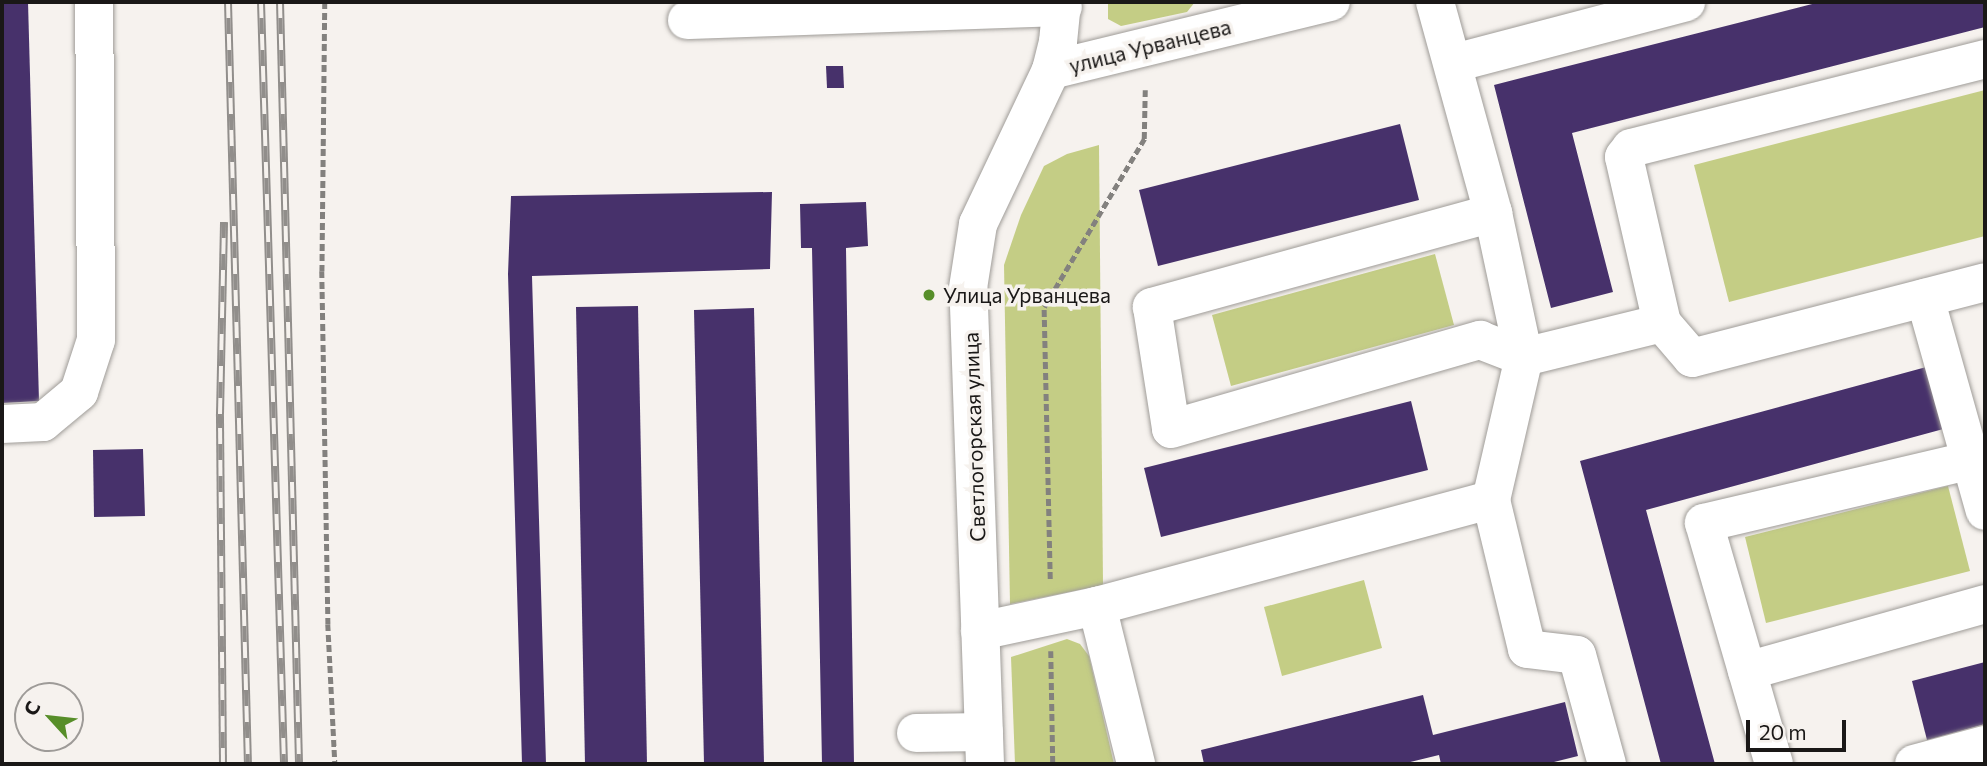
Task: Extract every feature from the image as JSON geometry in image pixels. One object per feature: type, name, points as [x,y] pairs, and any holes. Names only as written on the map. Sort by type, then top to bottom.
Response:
[{"type":"street","points":[[2,424],[43,422],[79,392],[96,340],[94,2]]},
{"type":"street","name":"улица Урванцева","points":[[1051,70],[1220,15],[1331,2]]},
{"type":"street","points":[[1435,2],[1454,63],[1493,213],[1524,356],[1491,500],[1527,649],[1577,655],[1607,764]]},
{"type":"street","points":[[1454,63],[1686,2]]},
{"type":"street","points":[[687,20],[843,16],[894,7],[1063,4]]},
{"type":"street","name":"Светлогорская улица","points":[[984,748],[968,288],[978,224],[1051,70],[1063,4]]},
{"type":"street","points":[[1985,59],[1631,148],[1624,157],[1661,323],[1692,358],[1985,282]]},
{"type":"street","points":[[1493,213],[1152,307],[1171,429],[1480,340],[1524,356],[1661,323]]},
{"type":"street","points":[[1925,299],[1985,511]]},
{"type":"street","points":[[1773,764],[1704,523],[1972,460]]},
{"type":"street","points":[[981,631],[1097,606],[1491,500]]},
{"type":"street","points":[[1747,671],[1985,604]]},
{"type":"street","points":[[1097,606],[1136,764]]},
{"type":"street","points":[[916,733],[984,748]]},
{"type":"street","points":[[1914,764],[1985,745]]},
{"type":"path","points":[[326,2],[322,271],[328,624],[335,764]]},
{"type":"path","points":[[1053,764],[1044,307],[1144,139],[1145,90]]},
{"type":"green space","points":[[1108,2],[1195,2],[1187,12],[1121,26],[1108,19]]},
{"type":"green space","points":[[1985,90],[1985,236],[1729,302],[1694,165]]},
{"type":"green space","points":[[1099,145],[1103,585],[1010,604],[1004,265],[1021,215],[1044,166],[1067,154]]},
{"type":"green space","points":[[1435,254],[1454,325],[1231,386],[1212,315]]},
{"type":"green space","points":[[1948,486],[1970,571],[1766,623],[1745,537]]},
{"type":"green space","points":[[1364,580],[1382,648],[1282,676],[1264,607]]},
{"type":"green space","points":[[1067,639],[1080,644],[1089,656],[1114,764],[1015,764],[1011,657]]},
{"type":"building","points":[[2,2],[28,2],[39,401],[2,403]]},
{"type":"building","points":[[1820,2],[1985,2],[1985,27],[1572,133],[1613,292],[1551,308],[1494,85]]},
{"type":"building","points":[[826,66],[843,66],[844,88],[827,88]]},
{"type":"building","points":[[1400,124],[1419,200],[1158,266],[1139,190]]},
{"type":"building","points":[[772,192],[770,269],[532,276],[546,764],[522,764],[508,274],[511,196]]},
{"type":"building","points":[[866,202],[868,246],[846,248],[854,764],[822,764],[812,248],[801,248],[800,204]]},
{"type":"building","points":[[638,306],[647,764],[585,764],[576,307]]},
{"type":"building","points":[[754,308],[764,764],[704,764],[694,310]]},
{"type":"building","points":[[1930,366],[1947,428],[1646,510],[1715,764],[1661,764],[1580,461]]},
{"type":"building","points":[[1411,401],[1428,470],[1161,537],[1144,468]]},
{"type":"building","points":[[143,449],[145,516],[94,517],[93,450]]},
{"type":"building","points":[[1985,662],[1985,724],[1927,740],[1912,681]]},
{"type":"building","points":[[1423,695],[1433,735],[1565,702],[1578,756],[1546,764],[1441,764],[1439,755],[1402,764],[1204,764],[1201,750]]},
{"type":"railway","points":[[228,2],[248,764]]},
{"type":"railway","points":[[261,2],[284,764]]},
{"type":"railway","points":[[280,2],[299,764]]},
{"type":"railway","points":[[223,764],[220,414],[224,222]]},
{"type":"place","name":"Улица Урванцева","points":[[929,295]]}]
